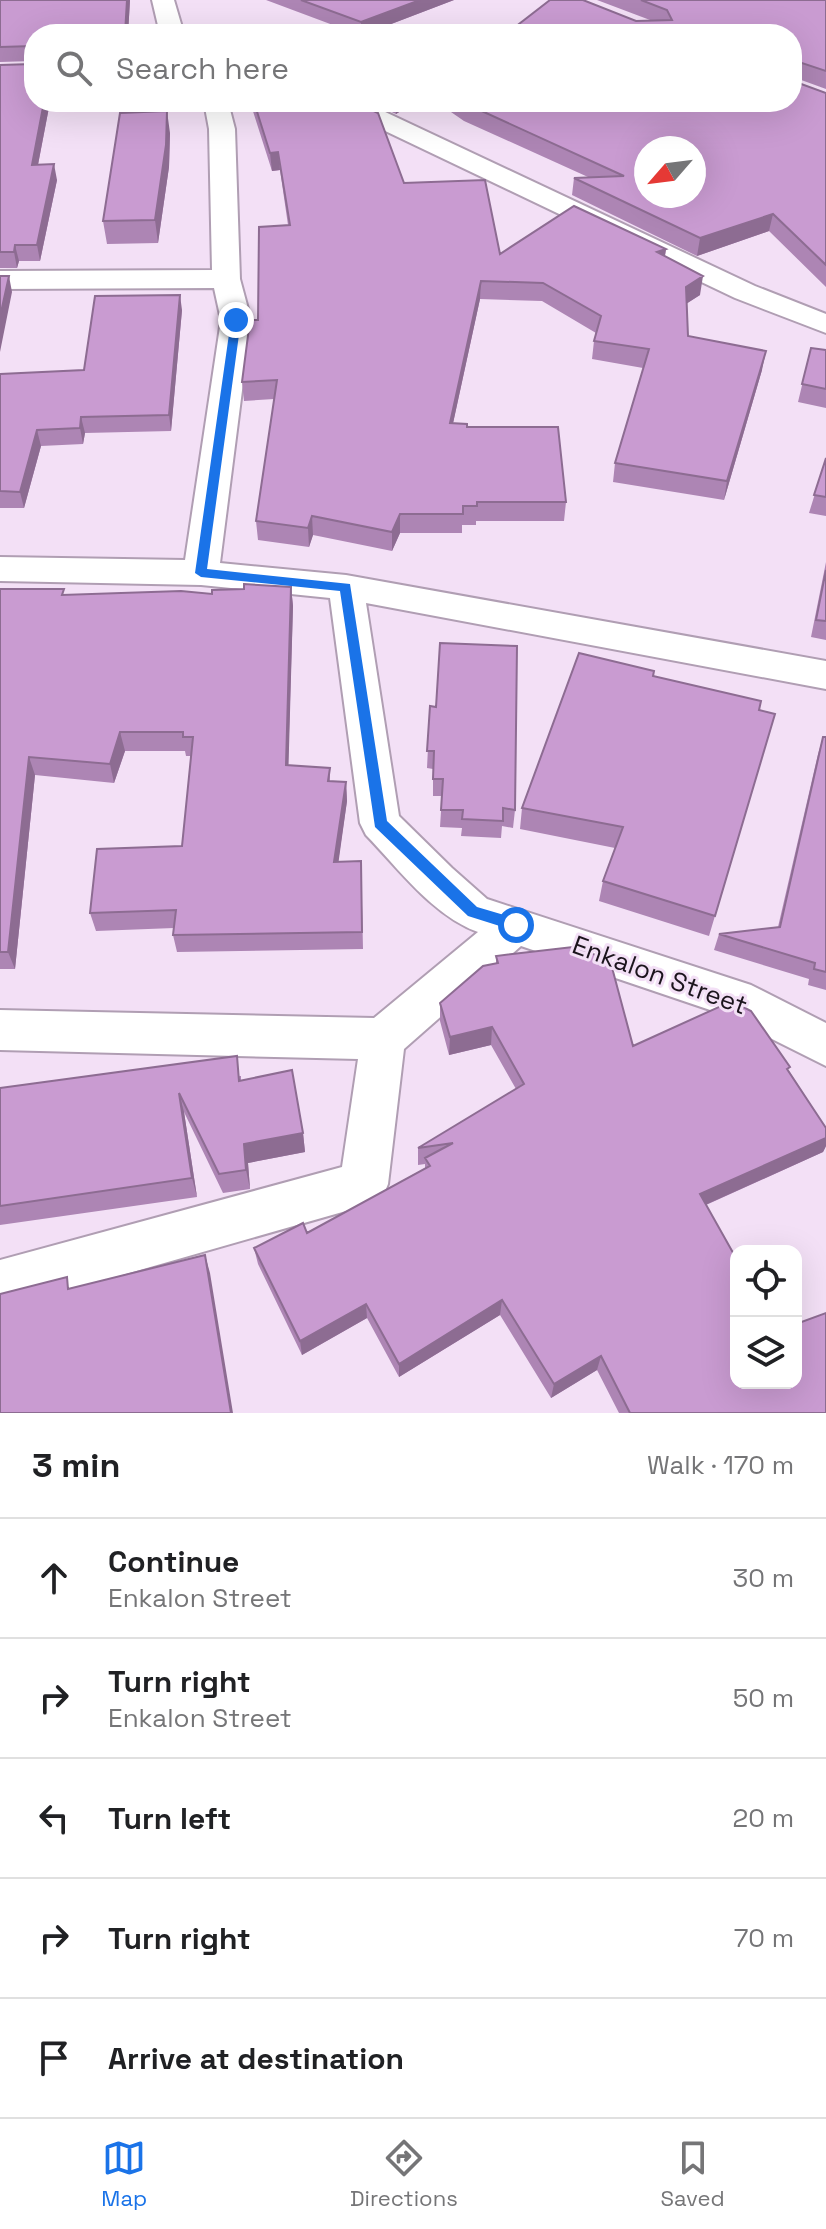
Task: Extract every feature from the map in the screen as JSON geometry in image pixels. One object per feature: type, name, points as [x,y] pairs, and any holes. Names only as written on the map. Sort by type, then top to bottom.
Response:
[{"type":"street","points":[[163,0],[174,24]]},
{"type":"street","points":[[201,573],[236,320],[226,279],[222,129],[218,112]]},
{"type":"street","points":[[365,112],[745,292],[826,324]]},
{"type":"street","points":[[0,280],[226,279]]},
{"type":"street","points":[[0,569],[201,573],[346,587],[826,675]]},
{"type":"street","name":"Enkalon Street","points":[[346,587],[380,823],[473,912],[735,999],[826,1045]]},
{"type":"street","points":[[0,1285],[364,1184],[383,1039],[516,925]]},
{"type":"street","points":[[0,1030],[383,1039]]},
{"type":"building","points":[[0,0],[127,0],[126,24],[24,24],[24,46],[0,47]]},
{"type":"building","points":[[301,0],[420,0],[361,22]]},
{"type":"building","points":[[550,0],[583,0],[636,21],[672,20],[667,10],[641,0],[826,0],[826,71],[802,63],[802,24],[519,24]]},
{"type":"building","points":[[24,64],[24,112],[42,112],[32,165],[54,164],[37,245],[15,245],[14,252],[0,252],[0,65]]},
{"type":"building","points":[[802,84],[826,93],[826,265],[773,214],[700,238],[637,208],[706,208],[706,136],[634,136],[634,207],[574,178],[624,176],[484,112],[802,112]]},
{"type":"building","points":[[167,112],[166,145],[155,220],[103,221],[120,113]]},
{"type":"building","points":[[257,112],[376,112],[404,183],[485,180],[500,254],[574,206],[666,249],[657,252],[703,276],[686,287],[688,336],[766,351],[727,481],[615,463],[649,349],[594,341],[601,316],[543,283],[481,281],[450,423],[467,424],[467,427],[558,427],[566,502],[477,502],[477,506],[463,506],[463,514],[400,514],[392,532],[312,516],[308,528],[256,521],[277,380],[242,382],[250,320],[258,320],[259,227],[290,225],[278,152],[270,153]]},
{"type":"building","points":[[0,276],[9,276],[0,317]]},
{"type":"building","points":[[180,295],[169,415],[81,417],[80,428],[37,430],[20,492],[0,491],[0,374],[84,370],[95,296]]},
{"type":"building","points":[[811,348],[826,350],[826,389],[802,384]]},
{"type":"building","points":[[826,458],[826,497],[814,495]]},
{"type":"building","points":[[826,570],[826,621],[816,620]]},
{"type":"building","points":[[244,584],[291,587],[286,765],[330,768],[328,781],[346,782],[334,862],[361,861],[362,932],[173,935],[176,910],[90,913],[97,849],[182,846],[193,737],[183,737],[183,732],[120,732],[110,764],[29,757],[8,952],[0,952],[0,589],[64,589],[62,595],[181,591],[212,594],[212,590],[244,589]]},
{"type":"building","points":[[440,643],[517,646],[515,810],[503,808],[503,821],[462,819],[463,810],[441,810],[443,779],[433,779],[434,751],[427,751],[430,706],[436,707]]},
{"type":"building","points":[[579,653],[654,671],[653,676],[761,701],[759,710],[775,714],[715,916],[603,881],[623,827],[522,808]]},
{"type":"building","points":[[823,737],[826,737],[826,972],[814,969],[815,963],[719,934],[780,927]]},
{"type":"building","points":[[573,947],[610,960],[633,1046],[732,1001],[751,1011],[790,1067],[787,1069],[826,1128],[826,1138],[700,1194],[730,1247],[730,1389],[802,1389],[802,1322],[826,1313],[826,1413],[630,1413],[601,1356],[554,1384],[502,1300],[399,1364],[366,1304],[300,1341],[254,1248],[303,1223],[307,1233],[430,1166],[425,1158],[453,1143],[418,1148],[524,1084],[492,1027],[450,1037],[440,1003],[483,966],[498,963],[496,956]]},
{"type":"building","points":[[237,1056],[239,1081],[292,1070],[303,1133],[244,1144],[246,1170],[219,1174],[179,1093],[192,1178],[0,1206],[0,1088]]},
{"type":"building","points":[[205,1255],[231,1413],[0,1413],[0,1294],[67,1277],[68,1289]]},
{"type":"route","points":[[236,320],[201,573],[346,587],[380,823],[473,912],[516,925]]}]
